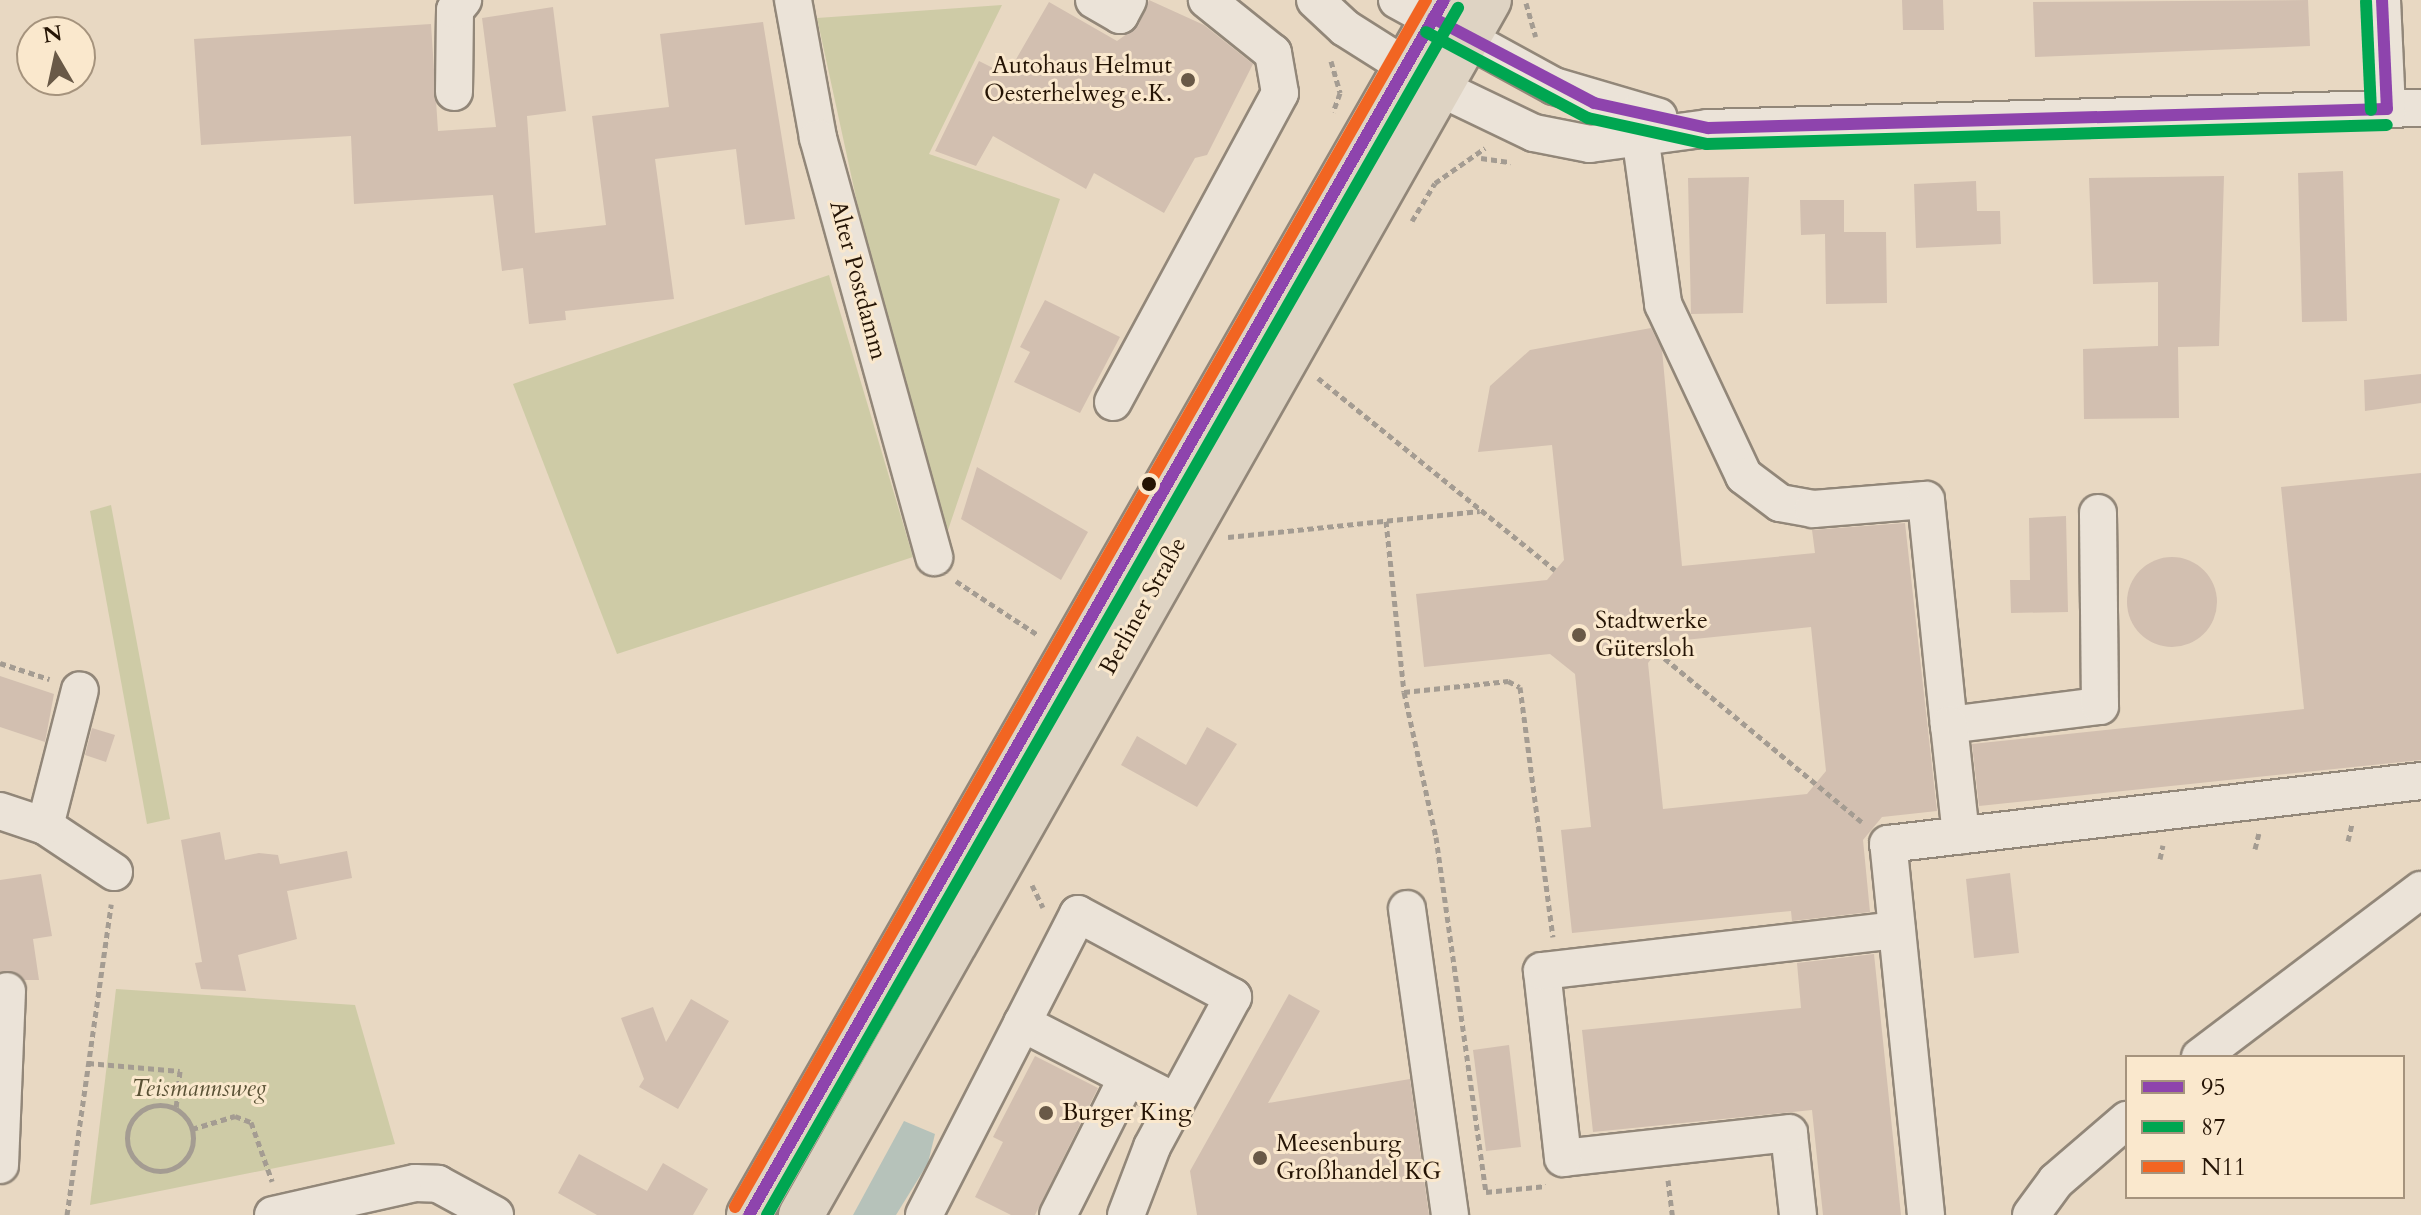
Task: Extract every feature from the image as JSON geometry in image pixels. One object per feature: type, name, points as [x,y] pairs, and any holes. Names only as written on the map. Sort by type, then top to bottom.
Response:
[{"type":"main road","name":"Berliner Straße","points":[[801,1215],[1422,77],[1435,14],[1507,1]]},
{"type":"main road","name":"Berliner Straße","points":[[749,1215],[1422,77]]},
{"type":"street","points":[[454,92],[455,10],[463,0]]},
{"type":"street","name":"Alter Postdamm","points":[[793,0],[818,138],[934,557]]},
{"type":"street","points":[[1094,0],[1120,15],[1128,0]]},
{"type":"street","points":[[1113,402],[1280,93],[1273,53],[1207,0]]},
{"type":"street","points":[[1315,0],[1422,77],[1534,133],[1590,144],[1639,127],[1708,128],[2404,108],[2382,0]]},
{"type":"street","points":[[1435,14],[1554,86],[1639,127]]},
{"type":"street","points":[[1639,127],[1663,304],[1744,476],[1780,503],[1813,509],[1926,500],[1961,835]]},
{"type":"street","points":[[1949,725],[2100,706],[2098,513]]},
{"type":"street","points":[[45,826],[80,690]]},
{"type":"street","points":[[1926,1215],[1888,844],[2421,781]]},
{"type":"street","points":[[0,811],[45,826],[114,872]]},
{"type":"street","points":[[2203,1055],[2421,890]]},
{"type":"street","points":[[1407,909],[1450,1215]]},
{"type":"street","points":[[924,1215],[1078,914],[1233,997],[1176,1102],[1126,1215]]},
{"type":"street","points":[[1798,1215],[1789,1133],[1563,1158],[1542,971],[1897,930]]},
{"type":"street","points":[[0,1165],[7,991]]},
{"type":"street","points":[[1022,1023],[1176,1102]]},
{"type":"street","points":[[1058,1215],[1127,1078]]},
{"type":"street","points":[[2031,1215],[2056,1181],[2125,1122]]},
{"type":"street","points":[[1144,1179],[1150,1215]]},
{"type":"street","points":[[276,1214],[374,1204],[438,1184],[495,1215]]},
{"type":"path","points":[[1507,1],[1533,7],[1540,45]]},
{"type":"path","points":[[1329,122],[1340,93],[1331,48]]},
{"type":"path","points":[[1435,183],[1456,163],[1483,152]]},
{"type":"path","points":[[1318,378],[1555,570]]},
{"type":"path","points":[[1219,538],[1481,511]]},
{"type":"path","points":[[1386,521],[1404,692],[1436,837],[1486,1192],[1561,1184]]},
{"type":"path","points":[[934,557],[940,570],[1039,635]]},
{"type":"path","points":[[1657,652],[1888,844]]},
{"type":"path","points":[[0,663],[80,690]]},
{"type":"path","points":[[1404,692],[1508,681],[1527,699],[1556,970]]},
{"type":"path","points":[[67,1215],[114,872]]},
{"type":"path","points":[[1025,875],[1047,915]]},
{"type":"path","points":[[88,1063],[180,1071],[176,1109]]},
{"type":"path","points":[[155,1105],[176,1109],[192,1129],[193,1146],[178,1167],[153,1171],[132,1156],[134,1119],[155,1105]]},
{"type":"path","points":[[192,1129],[235,1116],[251,1122],[276,1214]]},
{"type":"path","points":[[1652,1174],[1667,1172],[1672,1215]]},
{"type":"green space","points":[[1002,5],[929,154],[1060,199],[946,536],[870,262],[817,18]]},
{"type":"green space","points":[[829,275],[913,557],[617,654],[513,384]]},
{"type":"green space","points":[[111,505],[170,819],[147,824],[90,511]]},
{"type":"green space","name":"Teismannsweg","points":[[116,989],[355,1005],[395,1144],[90,1205]]},
{"type":"shaded area","points":[[904,1121],[935,1134],[928,1163],[896,1215],[853,1215]]},
{"type":"building","points":[[1149,0],[1204,25],[1253,64],[1207,155],[1195,158],[1164,213],[1094,173],[1086,189],[993,136],[976,166],[935,151],[979,61],[1007,75],[1049,2],[1117,41],[1138,26]]},
{"type":"building","points":[[1902,0],[1943,0],[1944,30],[1903,30]]},
{"type":"building","points":[[2308,0],[2310,46],[2035,57],[2033,2]]},
{"type":"building","points":[[553,7],[566,111],[527,116],[535,233],[606,225],[592,116],[669,107],[660,34],[763,22],[795,219],[745,225],[736,149],[655,159],[674,299],[565,311],[566,320],[529,324],[523,268],[502,271],[493,195],[354,204],[351,136],[201,145],[194,39],[431,24],[438,131],[496,127],[482,18]]},
{"type":"building","points":[[2343,171],[2347,321],[2302,322],[2298,173]]},
{"type":"building","points":[[2224,176],[2219,346],[2178,347],[2179,418],[2084,419],[2083,349],[2158,346],[2158,282],[2093,284],[2089,178]]},
{"type":"building","points":[[1749,177],[1743,313],[1691,314],[1688,178]]},
{"type":"building","points":[[1976,181],[1977,211],[2000,211],[2001,244],[1916,248],[1914,184]]},
{"type":"building","points":[[1800,200],[1844,200],[1844,232],[1886,232],[1887,303],[1826,304],[1825,234],[1801,235]]},
{"type":"building","points":[[1045,300],[1120,337],[1080,413],[1014,382],[1030,352],[1020,347]]},
{"type":"building","name":"Stadtwerke Gütersloh","points":[[1651,328],[1662,350],[1682,566],[1815,553],[1812,530],[1905,523],[1937,811],[1882,817],[1863,840],[1870,912],[1792,921],[1791,911],[1572,933],[1561,830],[1591,827],[1575,674],[1550,654],[1424,667],[1416,594],[1547,580],[1564,560],[1552,445],[1478,452],[1490,386],[1530,350]],"holes":[[[1811,627],[1826,771],[1807,794],[1663,809],[1648,663],[1665,642]]]},
{"type":"building","points":[[2421,374],[2421,403],[2365,411],[2364,380]]},
{"type":"building","points":[[977,467],[1088,532],[1061,580],[961,519]]},
{"type":"building","points":[[2421,473],[2421,760],[1979,806],[1972,744],[2304,709],[2281,487]]},
{"type":"building","points":[[2066,516],[2068,612],[2011,613],[2010,580],[2030,580],[2029,518]]},
{"type":"building","points":[[2172,557],[2189,560],[2204,570],[2214,585],[2217,602],[2214,619],[2204,634],[2189,644],[2172,647],[2155,644],[2140,634],[2130,619],[2127,602],[2130,585],[2140,570],[2155,560]]},
{"type":"building","points":[[0,676],[54,694],[45,742],[0,727]]},
{"type":"building","points":[[1207,727],[1237,744],[1197,807],[1121,765],[1137,736],[1186,765]]},
{"type":"building","points":[[92,728],[115,735],[106,762],[85,755]]},
{"type":"building","points":[[220,832],[225,860],[259,853],[278,855],[280,864],[347,851],[352,878],[287,891],[297,939],[238,955],[246,991],[201,989],[195,963],[202,962],[181,840]]},
{"type":"building","points":[[2010,873],[2019,953],[1974,958],[1966,879]]},
{"type":"building","points":[[41,874],[52,936],[33,939],[39,980],[24,980],[0,972],[0,880]]},
{"type":"building","points":[[1874,954],[1901,1215],[1823,1215],[1812,1110],[1593,1132],[1582,1030],[1801,1008],[1797,963]]},
{"type":"building","points":[[1289,994],[1320,1011],[1268,1103],[1410,1079],[1429,1215],[1197,1215],[1190,1171]]},
{"type":"building","points":[[691,999],[729,1021],[678,1109],[639,1087],[644,1079],[621,1018],[653,1007],[666,1042]]},
{"type":"building","points":[[1509,1045],[1521,1147],[1486,1151],[1473,1050]]},
{"type":"building","name":"Burger King","points":[[1035,1056],[1098,1088],[1035,1215],[1011,1215],[975,1197],[1003,1142],[993,1137]]},
{"type":"building","points":[[579,1154],[647,1191],[663,1163],[708,1189],[693,1215],[597,1215],[558,1193]]},
{"type":"transit line","name":"N11","points":[[735,1207],[1426,0]]},
{"type":"transit line","name":"95","points":[[749,1215],[1444,0]]},
{"type":"transit line","name":"95","points":[[2382,0],[2387,109]]},
{"type":"transit line","name":"87","points":[[2366,1],[2371,110]]},
{"type":"transit line","name":"87","points":[[767,1215],[1458,8]]},
{"type":"transit line","name":"95","points":[[1433,18],[1594,103],[1708,128],[2387,109]]},
{"type":"transit line","name":"87","points":[[1426,32],[1588,118],[1706,144],[2387,125]]},
{"type":"place","name":"Autohaus Helmut Oesterhelweg e.K.","points":[[1188,80]]},
{"type":"place","name":"Stadtwerke Gütersloh","points":[[1579,635]]},
{"type":"place","name":"Burger King","points":[[1046,1113]]},
{"type":"place","name":"Meesenburg Großhandel KG","points":[[1260,1158]]}]
